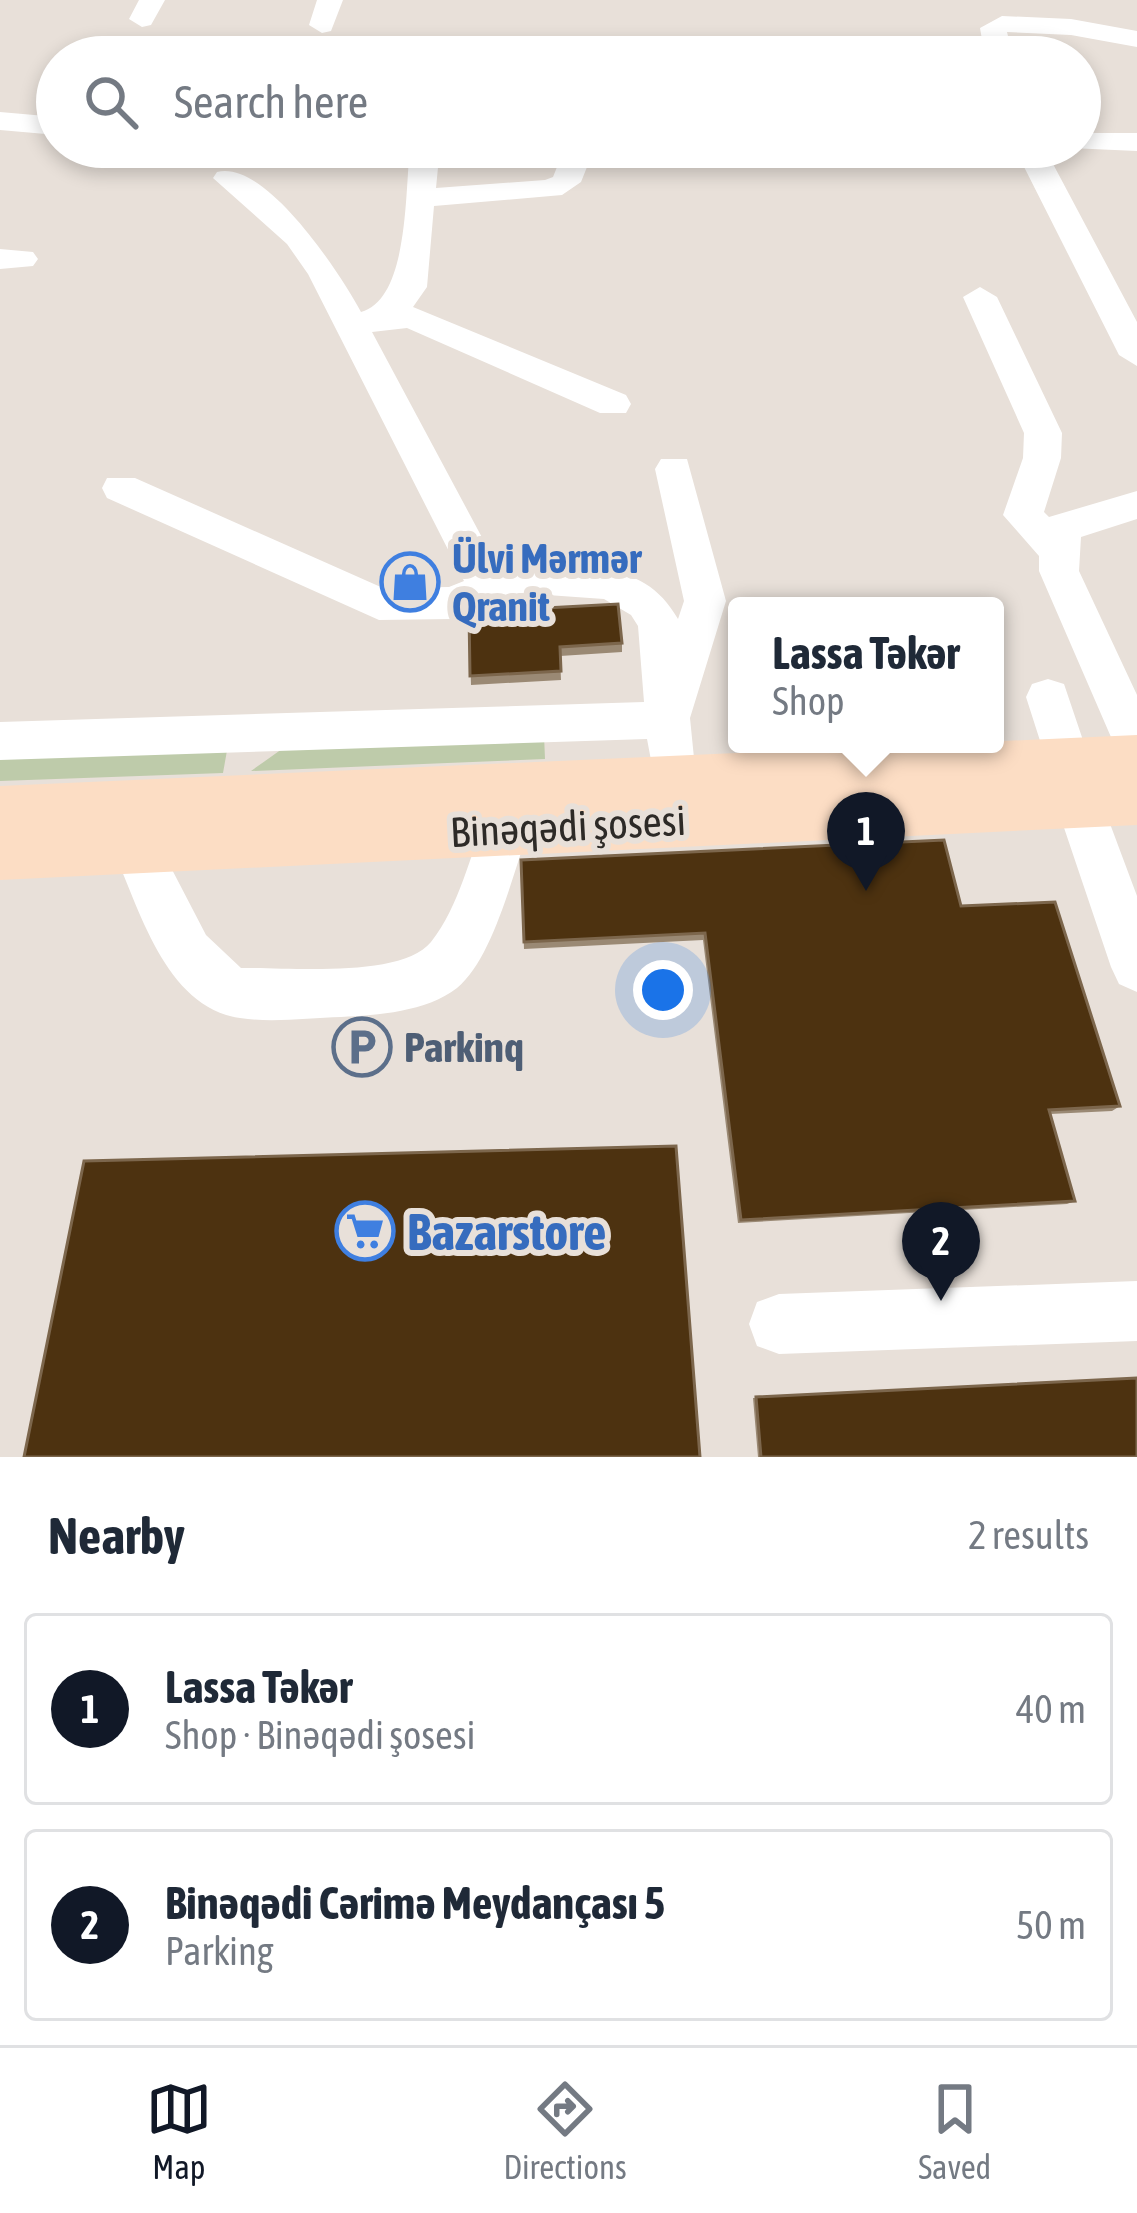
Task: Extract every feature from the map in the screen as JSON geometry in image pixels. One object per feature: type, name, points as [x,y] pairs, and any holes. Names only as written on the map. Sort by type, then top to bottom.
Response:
[{"type":"main road","name":"Binəqədi şosesi","points":[[0,854],[505,829],[1074,783],[1137,758]]},
{"type":"main road","name":"Binəqədi şosesi","points":[[0,811],[673,778],[1074,783],[1137,800]]},
{"type":"street","points":[[995,36],[993,28],[1002,24],[1070,27],[1137,39]]},
{"type":"street","points":[[0,121],[36,124]]},
{"type":"street","points":[[1101,142],[1137,142]]},
{"type":"street","points":[[371,320],[410,286],[423,168]]},
{"type":"street","points":[[419,198],[551,189],[566,182],[572,168]]},
{"type":"street","points":[[1040,168],[1137,355]]},
{"type":"street","points":[[228,178],[298,237],[371,320],[460,543],[479,571],[508,580],[606,583],[636,590],[659,623],[673,778]]},
{"type":"street","points":[[980,297],[1042,433],[1042,458],[1024,515],[1057,549]]},
{"type":"street","points":[[371,320],[414,318],[613,404]]},
{"type":"street","points":[[667,720],[705,601],[674,469]]},
{"type":"street","points":[[121,488],[379,604],[452,603],[508,580]]},
{"type":"street","points":[[1137,505],[1061,528],[1057,549],[1059,571],[1137,744]]},
{"type":"street","points":[[1048,697],[1137,967]]},
{"type":"street","points":[[0,741],[667,720]]},
{"type":"street","points":[[136,848],[197,970],[215,986],[238,993],[414,985],[440,970],[457,946],[505,829]]},
{"type":"street","points":[[779,1324],[1137,1311]]},
{"type":"green space","points":[[544,735],[545,759],[251,771],[289,744]]},
{"type":"green space","points":[[228,745],[223,773],[0,781],[0,754]]},
{"type":"building","points":[[618,604],[622,643],[560,647],[561,671],[470,676],[469,612]]},
{"type":"building","points":[[944,840],[961,906],[1055,902],[1120,1106],[1049,1110],[1075,1201],[741,1220],[705,933],[524,942],[521,860]]},
{"type":"building","points":[[676,1146],[700,1457],[24,1457],[84,1161]]},
{"type":"building","points":[[1137,1378],[1137,1457],[761,1457],[756,1397]]},
{"type":"place","name":"Ülvi Mərmər Qranit","points":[[410,582]]},
{"type":"place","name":"Lassa Təkər","points":[[866,891]]},
{"type":"place","name":"Parkinq","points":[[362,1047]]},
{"type":"place","name":"Bazarstore","points":[[365,1231]]},
{"type":"place","name":"Binəqədi Cərimə Meydançası 5","points":[[941,1301]]}]
